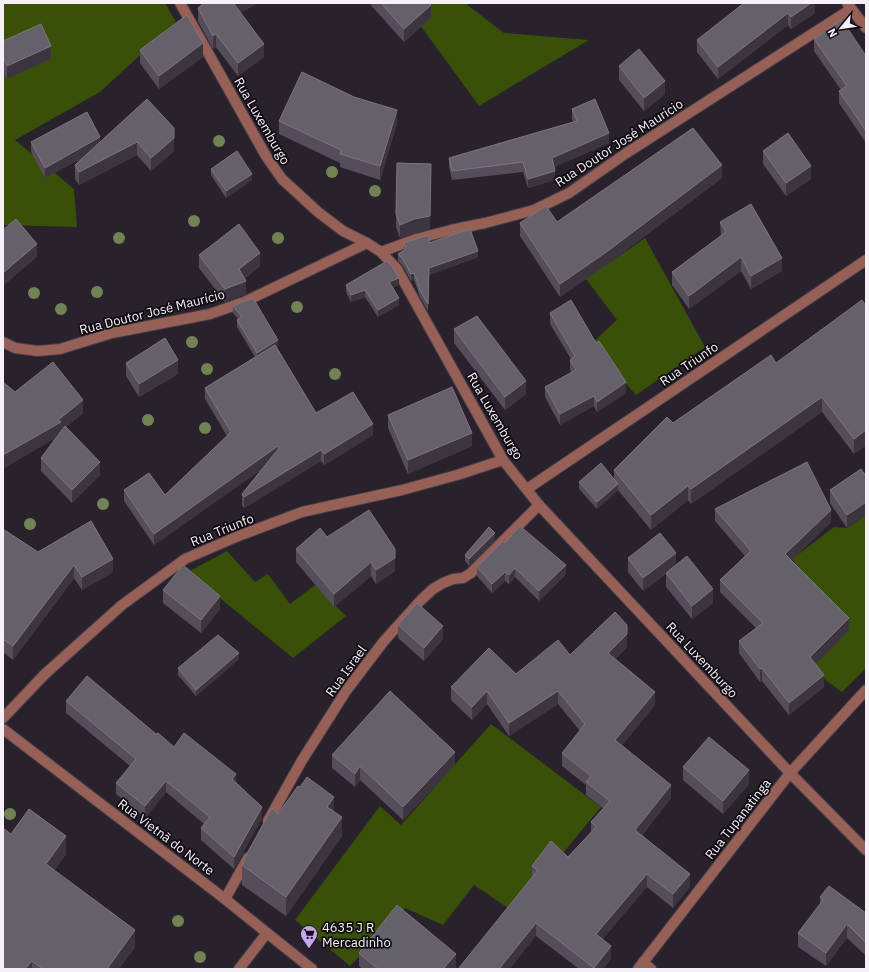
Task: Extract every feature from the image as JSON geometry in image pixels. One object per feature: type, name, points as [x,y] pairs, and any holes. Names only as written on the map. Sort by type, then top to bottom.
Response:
[{"type":"street","name":"Rua Luxemburgo","points":[[180,3],[266,156],[282,179],[318,212],[343,231],[381,252],[397,269],[503,460],[539,505],[790,773],[866,850]]},
{"type":"street","points":[[849,6],[866,28]]},
{"type":"street","name":"Rua Doutor José Maurício","points":[[381,252],[416,239],[534,210],[569,193],[625,154],[849,6]]},
{"type":"street","name":"Rua Doutor José Maurício","points":[[3,342],[15,348],[38,351],[60,349],[112,333],[210,314],[244,302],[367,243]]},
{"type":"street","name":"Rua Triunfo","points":[[527,489],[866,260]]},
{"type":"street","name":"Rua Triunfo","points":[[3,718],[45,674],[122,605],[184,559],[302,512],[402,490],[457,475],[503,460]]},
{"type":"street","name":"Rua Israel","points":[[263,830],[301,762],[346,691],[384,641],[433,589],[443,583],[453,579],[463,578],[472,573],[539,505]]},
{"type":"street","name":"Rua Tupanatinga","points":[[640,966],[790,773],[866,690]]},
{"type":"street","name":"Rua Vietnã do Norte","points":[[3,729],[226,899],[312,969]]},
{"type":"street","points":[[226,899],[252,851]]},
{"type":"street","points":[[239,969],[267,933]]},
{"type":"street","points":[[640,966],[651,969]]},
{"type":"green space","points":[[3,3],[165,3],[176,22],[100,92],[15,140],[74,189],[77,227],[3,225]]},
{"type":"green space","points":[[404,3],[465,3],[504,33],[589,40],[479,106]]},
{"type":"green space","points":[[645,238],[705,347],[636,395],[591,344],[617,320],[586,279]]},
{"type":"green space","points":[[866,515],[866,668],[842,692],[809,668],[822,658],[849,630],[792,559],[834,527],[847,528]]},
{"type":"green space","points":[[227,551],[255,582],[268,574],[290,604],[315,585],[346,616],[293,658],[188,572]]},
{"type":"green space","points":[[491,724],[601,807],[514,912],[474,885],[443,925],[405,908],[350,966],[295,920],[380,806],[401,825]]},
{"type":"building","points":[[204,3],[235,3],[234,4],[264,44],[238,63],[216,34],[213,36],[198,8]]},
{"type":"building","points":[[381,3],[429,3],[431,5],[404,29]]},
{"type":"building","points":[[744,3],[811,3],[791,17],[788,13],[718,67],[697,40]]},
{"type":"building","points":[[187,15],[203,43],[159,76],[140,50]]},
{"type":"building","points":[[842,20],[866,56],[866,131],[839,91],[847,86],[814,39]]},
{"type":"building","points":[[41,24],[51,46],[7,66],[3,57],[3,41]]},
{"type":"building","points":[[639,49],[665,81],[644,98],[619,66]]},
{"type":"building","points":[[302,72],[354,97],[397,110],[380,166],[340,154],[341,150],[279,121]]},
{"type":"building","points":[[147,99],[174,128],[174,138],[151,158],[137,142],[79,172],[75,165]]},
{"type":"building","points":[[595,99],[609,133],[552,158],[555,171],[528,179],[523,162],[452,171],[449,158],[577,121],[572,109]]},
{"type":"building","points":[[87,112],[100,137],[45,168],[31,142]]},
{"type":"building","points":[[693,128],[722,165],[605,253],[560,284],[520,223],[546,206],[557,222]]},
{"type":"building","points":[[788,133],[811,166],[786,183],[763,151]]},
{"type":"building","points":[[237,151],[252,174],[226,191],[211,169]]},
{"type":"building","points":[[397,163],[431,164],[430,216],[414,219],[400,225],[396,214]]},
{"type":"building","points":[[751,204],[782,258],[751,276],[741,257],[689,296],[672,272],[726,232],[720,222]]},
{"type":"building","points":[[16,219],[37,244],[3,273],[3,230]]},
{"type":"building","points":[[239,224],[260,253],[239,269],[246,281],[225,289],[199,255]]},
{"type":"building","points":[[470,229],[478,251],[429,268],[428,304],[420,290],[414,273],[411,274],[403,259],[398,254],[406,249],[404,243],[429,235],[429,243]]},
{"type":"building","points":[[387,261],[392,266],[399,278],[389,282],[399,298],[378,310],[365,290],[351,295],[346,285]]},
{"type":"building","points":[[253,298],[278,340],[257,353],[237,320],[242,317],[233,306]]},
{"type":"building","points":[[571,300],[596,343],[599,341],[626,382],[597,402],[594,396],[560,414],[545,387],[576,370],[570,360],[575,356],[550,313]]},
{"type":"building","points":[[862,300],[866,306],[866,430],[854,439],[822,397],[691,489],[688,486],[651,515],[614,470],[667,417],[673,423],[771,355],[776,363]]},
{"type":"building","points":[[477,316],[526,381],[505,397],[454,329]]},
{"type":"building","points":[[165,338],[178,360],[139,384],[126,363]]},
{"type":"building","points":[[275,345],[316,413],[353,392],[373,424],[324,454],[321,450],[244,497],[242,494],[279,448],[278,446],[154,534],[124,490],[149,473],[165,495],[231,432],[205,388]]},
{"type":"building","points":[[53,362],[83,400],[58,420],[61,422],[3,455],[3,382],[15,392]]},
{"type":"building","points":[[452,387],[472,433],[408,460],[388,415]]},
{"type":"building","points":[[65,426],[100,462],[72,490],[41,458]]},
{"type":"building","points":[[807,462],[831,510],[785,554],[849,618],[810,657],[824,675],[789,703],[762,668],[760,669],[739,641],[763,623],[720,580],[751,551],[715,509]]},
{"type":"building","points":[[601,463],[618,484],[597,502],[579,482]]},
{"type":"building","points":[[861,469],[866,476],[866,502],[847,515],[830,490]]},
{"type":"building","points":[[369,510],[395,549],[395,558],[376,570],[371,562],[334,594],[296,549],[320,528],[327,537]]},
{"type":"building","points":[[91,521],[113,559],[82,577],[74,565],[13,646],[3,639],[3,529],[38,552]]},
{"type":"building","points":[[520,526],[566,565],[539,591],[515,568],[509,575],[505,572],[492,584],[477,567],[503,541],[505,543]]},
{"type":"building","points":[[489,527],[495,533],[469,559],[465,555]]},
{"type":"building","points":[[660,533],[676,553],[643,578],[628,558]]},
{"type":"building","points":[[687,556],[713,589],[692,606],[666,573]]},
{"type":"building","points":[[183,565],[220,596],[201,620],[163,590]]},
{"type":"building","points":[[417,603],[443,626],[424,648],[398,625]]},
{"type":"building","points":[[615,612],[627,625],[627,634],[608,653],[655,692],[615,740],[671,785],[635,830],[690,874],[673,894],[647,874],[596,934],[611,946],[594,968],[536,923],[499,969],[458,969],[538,870],[532,866],[551,841],[568,857],[596,827],[591,822],[610,801],[586,782],[591,776],[562,753],[585,724],[558,691],[509,723],[487,691],[472,707],[451,687],[489,648],[516,674],[558,640],[570,655]]},
{"type":"building","points":[[218,635],[239,653],[196,690],[178,668]]},
{"type":"building","points":[[87,676],[156,734],[158,733],[174,747],[184,733],[236,774],[232,779],[262,807],[234,857],[201,828],[210,817],[166,781],[145,806],[116,783],[136,759],[66,701]]},
{"type":"building","points":[[390,691],[455,752],[403,807],[360,766],[355,774],[332,755]]},
{"type":"building","points":[[709,737],[749,770],[723,801],[683,767]]},
{"type":"building","points":[[307,777],[334,797],[327,807],[342,817],[286,897],[242,865],[272,808],[278,814],[298,786],[300,787]]},
{"type":"building","points":[[29,809],[66,836],[46,864],[135,930],[107,969],[43,969],[32,961],[25,969],[3,969],[3,828],[11,834]]},
{"type":"building","points":[[829,886],[866,913],[866,943],[847,924],[826,953],[798,933],[823,900],[820,897]]},
{"type":"building","points":[[397,905],[456,954],[443,969],[378,969],[359,953]]},
{"type":"place","name":"4635 J R Mercadinho","points":[[309,949]]}]
